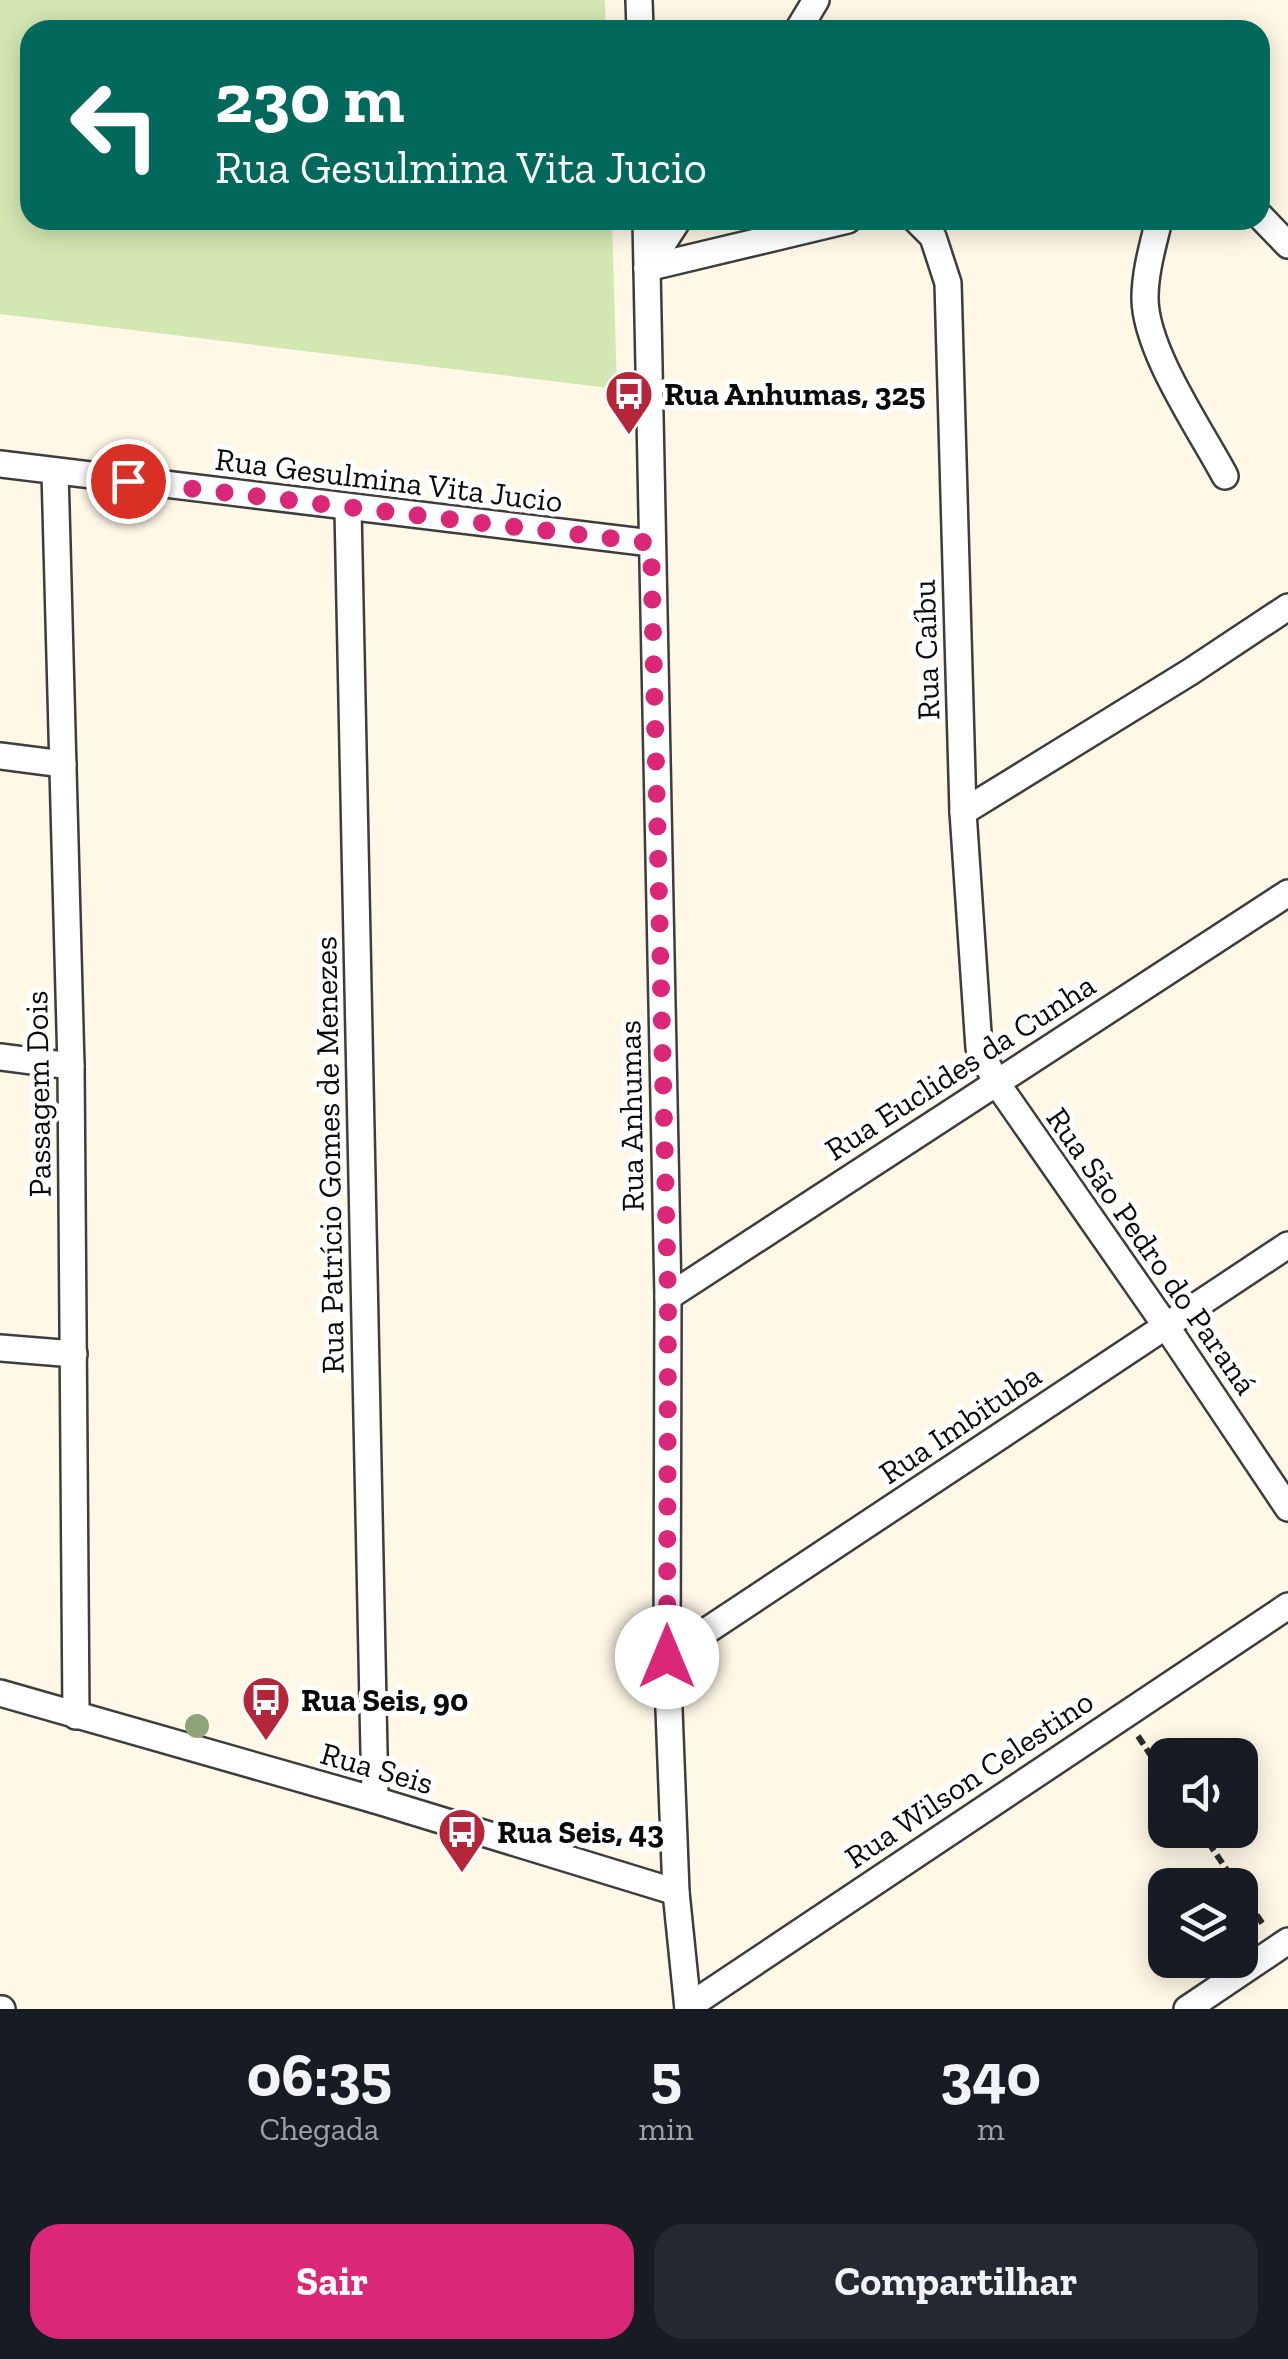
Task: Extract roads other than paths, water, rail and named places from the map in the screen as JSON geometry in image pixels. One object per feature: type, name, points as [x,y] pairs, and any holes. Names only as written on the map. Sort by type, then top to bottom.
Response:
[{"type":"street","points":[[1270,226],[1288,245]]},
{"type":"street","name":"Rua Anhumas","points":[[646,230],[668,1297],[667,1657],[676,1892],[688,2008]]},
{"type":"street","points":[[647,268],[672,230]]},
{"type":"street","points":[[647,268],[806,230]]},
{"type":"street","name":"Rua Caíbu","points":[[927,230],[934,237],[948,282],[964,812],[979,1048],[996,1082]]},
{"type":"street","points":[[1157,230],[1145,296],[1148,321],[1156,346],[1226,476]]},
{"type":"street","name":"Rua Gesulmina Vita Jucio","points":[[0,464],[651,543]]},
{"type":"street","name":"Passagem Dois","points":[[55,472],[71,1066],[76,1716]]},
{"type":"street","name":"Rua Patrício Gomes de Menezes","points":[[348,509],[375,1800]]},
{"type":"street","points":[[964,812],[1288,607]]},
{"type":"street","points":[[0,756],[64,764]]},
{"type":"street","name":"Rua Euclides da Cunha","points":[[668,1297],[1288,893]]},
{"type":"street","points":[[0,1057],[71,1066]]},
{"type":"street","name":"Rua São Pedro do Paraná","points":[[996,1082],[1288,1508]]},
{"type":"street","name":"Rua Imbituba","points":[[667,1657],[1288,1245]]},
{"type":"street","points":[[0,1348],[74,1354]]},
{"type":"street","name":"Rua Wilson Celestino","points":[[688,2008],[1288,1606]]},
{"type":"street","name":"Rua Seis","points":[[0,1693],[375,1800],[676,1892]]},
{"type":"street","points":[[1187,2009],[1283,1944]]},
{"type":"place","name":"Rua Anhumas, 325","points":[[629,436]]},
{"type":"place","name":"Rua Seis, 90","points":[[266,1742]]},
{"type":"place","name":"Rua Seis, 43","points":[[462,1874]]}]
